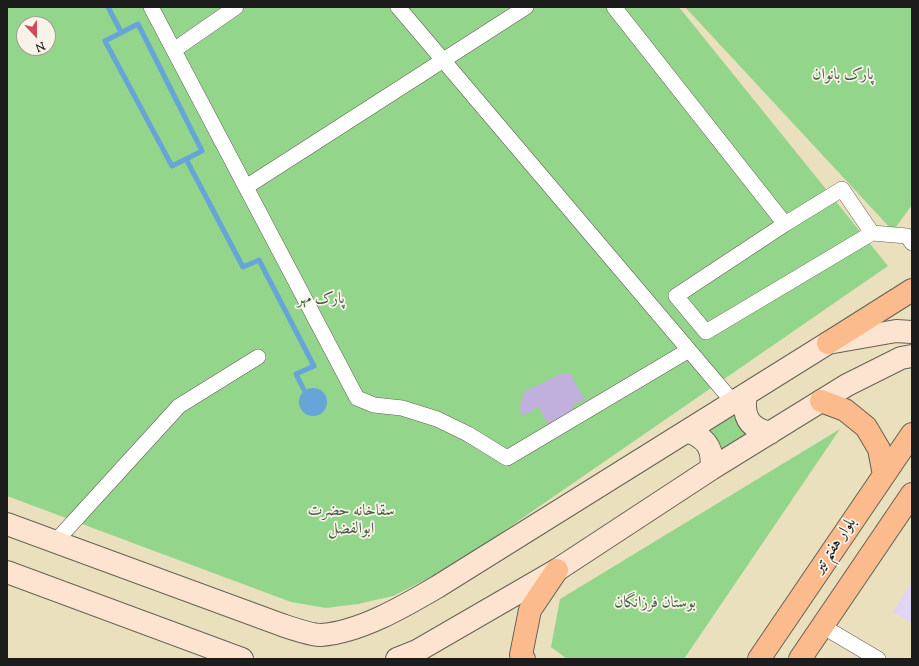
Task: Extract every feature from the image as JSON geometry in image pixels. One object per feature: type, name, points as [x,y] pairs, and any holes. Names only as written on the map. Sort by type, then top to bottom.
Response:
[{"type":"main road","points":[[828,343],[912,290]]},
{"type":"main road","points":[[821,401],[845,410],[866,427],[879,449],[884,475]]},
{"type":"main road","name":"بلوار هفتم تیر","points":[[759,659],[912,434]]},
{"type":"main road","name":"بلوار هفتم تیر","points":[[800,659],[912,494]]},
{"type":"main road","points":[[524,659],[521,655],[530,610],[558,570]]},
{"type":"street","points":[[151,7],[356,398],[374,405],[402,408],[437,419],[468,434],[507,458],[689,350]]},
{"type":"street","points":[[174,50],[236,7]]},
{"type":"street","points":[[398,7],[689,350],[739,398],[744,405],[746,415],[751,424],[760,430],[770,433]]},
{"type":"street","points":[[246,187],[526,7]]},
{"type":"street","points":[[614,7],[785,224]]},
{"type":"street","points":[[872,233],[842,189],[785,224],[676,296],[706,332],[872,233],[907,236],[912,243]]},
{"type":"street","points":[[7,524],[282,625],[319,635],[352,629],[397,610],[437,587],[828,343],[896,331],[912,332]]},
{"type":"street","points":[[55,542],[179,406],[258,356]]},
{"type":"street","points":[[397,659],[417,650],[558,570],[711,470],[847,385],[901,358],[912,356]]},
{"type":"street","points":[[687,431],[697,434],[705,441],[710,449],[712,459],[711,470]]},
{"type":"street","points":[[7,572],[242,659]]},
{"type":"street","points":[[822,626],[878,659]]},
{"type":"shaded area","points":[[912,581],[912,623],[893,612]]},
{"type":"green space","name":"پارک مهر","points":[[7,7],[679,7],[888,266],[482,546],[433,576],[393,596],[358,604],[326,608],[291,602],[7,496]]},
{"type":"green space","name":"پارک بانوان","points":[[685,7],[912,7],[912,205],[893,231]]},
{"type":"green space","points":[[745,395],[760,431],[712,468],[697,434]]},
{"type":"green space","name":"بوستان فرزانگان","points":[[840,429],[684,659],[567,659],[551,647],[560,599]]},
{"type":"water","points":[[313,388],[323,392],[327,402],[323,412],[313,416],[303,412],[299,402],[303,392]]},
{"type":"building","points":[[562,373],[570,373],[585,401],[575,403],[570,416],[547,423],[539,407],[522,416],[520,406],[524,392]]},
{"type":"waterway","points":[[108,7],[121,32]]},
{"type":"waterway","points":[[138,24],[202,151],[172,166],[105,41],[138,24]]},
{"type":"waterway","points":[[186,159],[243,267],[259,260],[314,366],[296,374],[304,390]]},
{"type":"park label","name":"سقاخانه حضرت ابوالفضل","points":[[351,521]]}]
